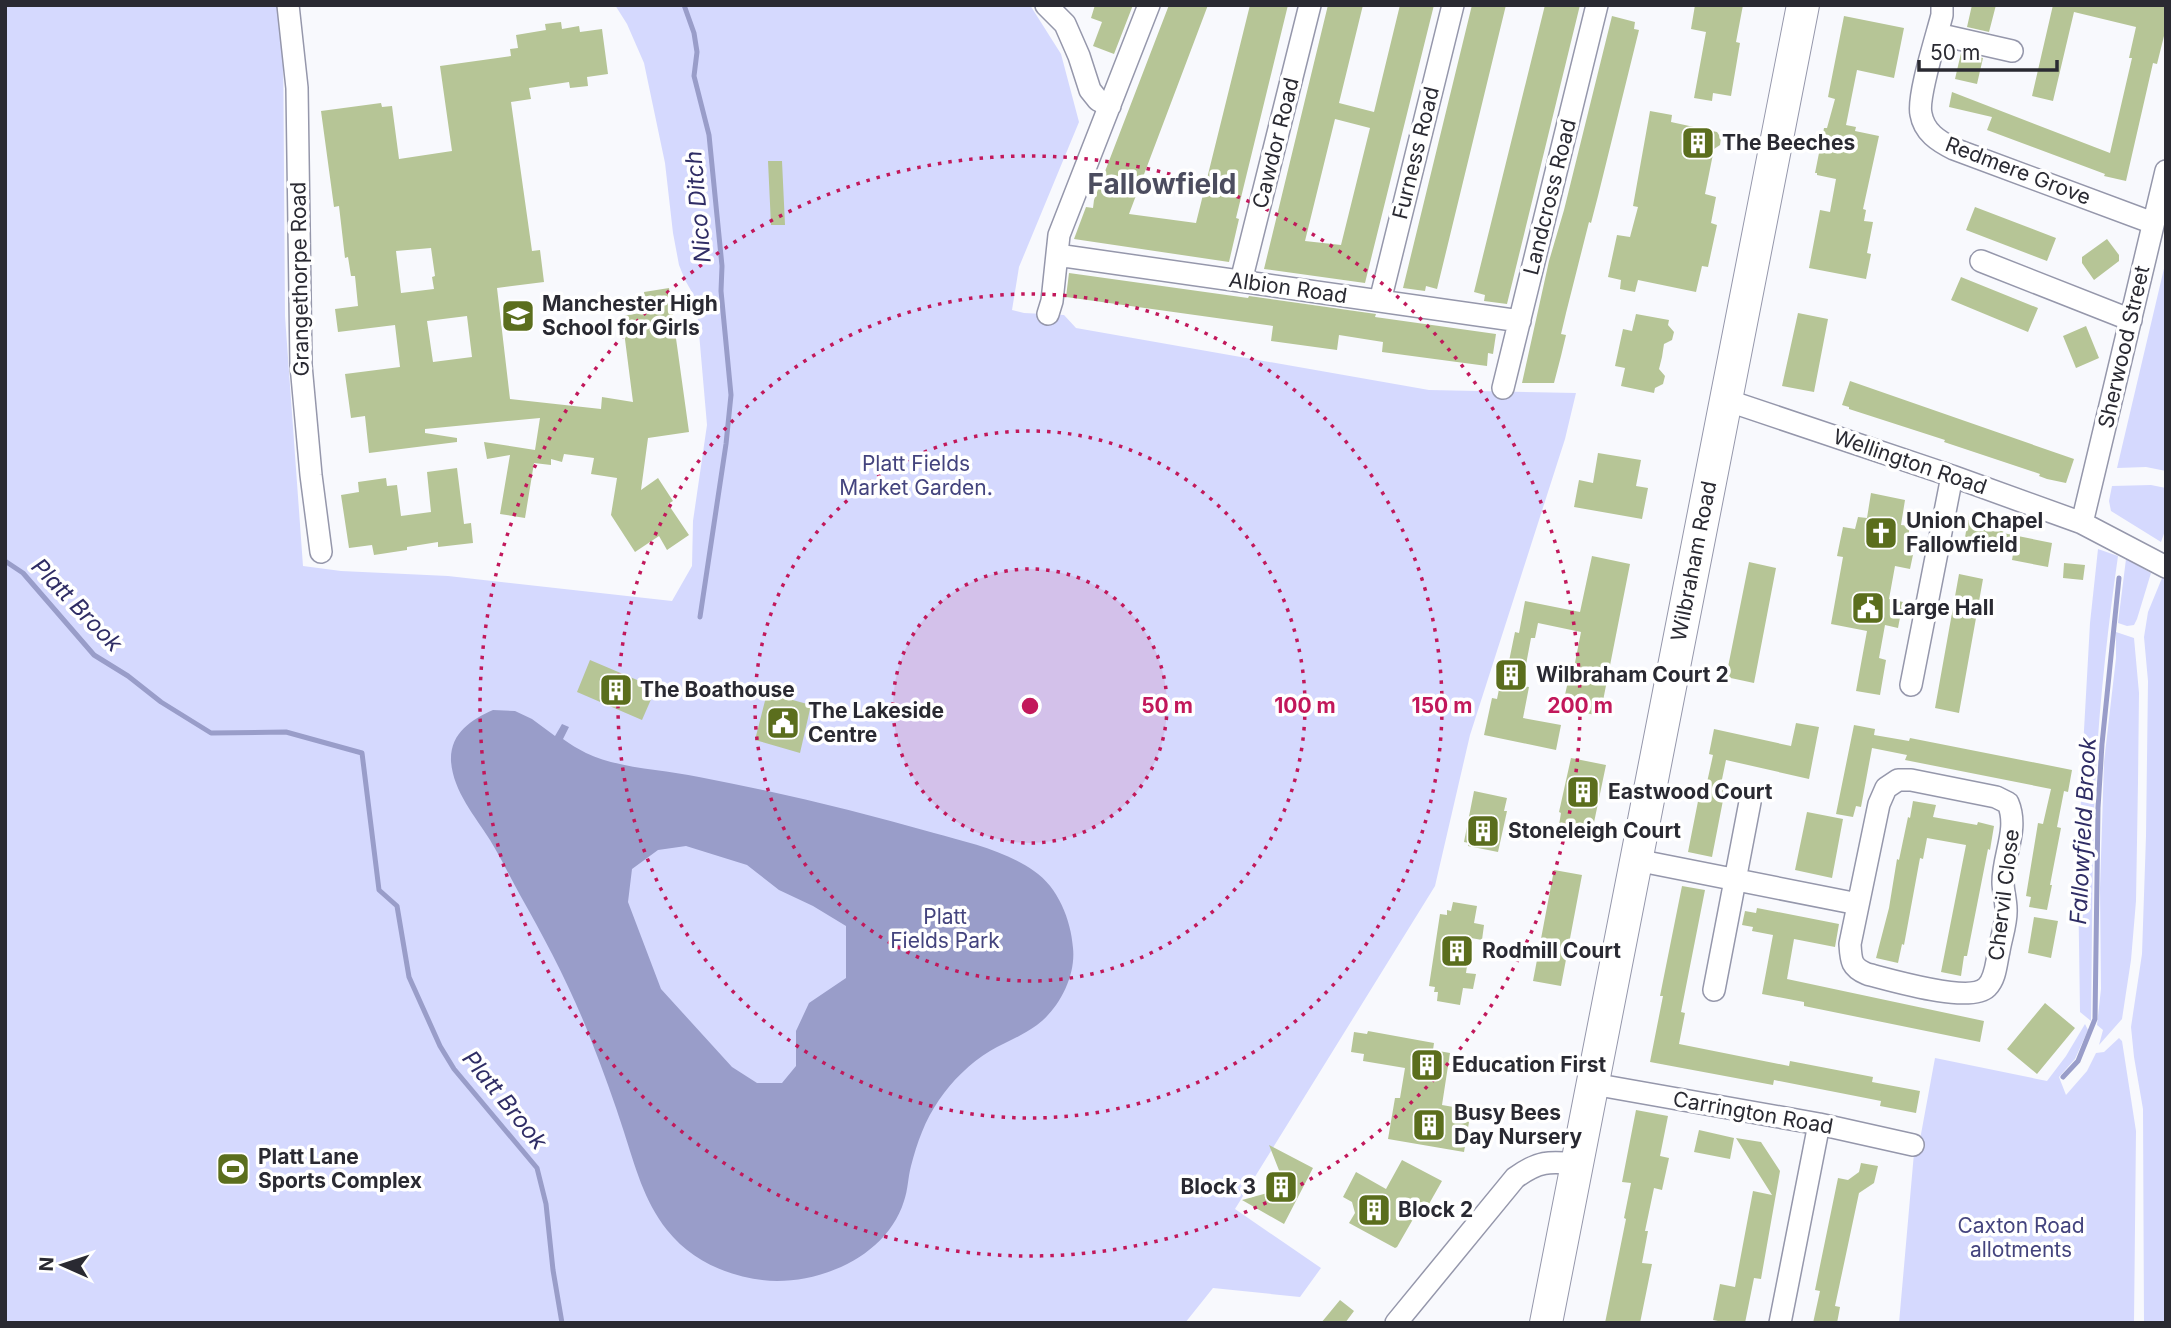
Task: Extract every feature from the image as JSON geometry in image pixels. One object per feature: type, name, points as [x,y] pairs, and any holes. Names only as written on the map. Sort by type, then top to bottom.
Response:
[{"type":"highway","name":"Wilbraham Road","points":[[1546,1323],[1803,5]]},
{"type":"street","name":"Grangethorpe Road","points":[[288,5],[297,88],[301,365],[321,552]]},
{"type":"street","points":[[1046,5],[1065,24],[1090,90],[1098,100],[1110,106]]},
{"type":"street","points":[[1048,314],[1052,301],[1059,235],[1149,5]]},
{"type":"street","name":"Cawdor Road","points":[[1241,281],[1310,5]]},
{"type":"street","name":"Furness Road","points":[[1380,301],[1453,5]]},
{"type":"street","name":"Landcross Road","points":[[1503,388],[1597,5]]},
{"type":"street","name":"Redmere Grove","points":[[1942,5],[1920,113],[1929,133],[1954,149],[2153,223]]},
{"type":"street","points":[[1937,34],[2012,51]]},
{"type":"street","name":"Sherwood Street","points":[[2082,523],[2166,172]]},
{"type":"street","name":"Albion Road","points":[[1056,255],[1520,321]]},
{"type":"street","points":[[1980,261],[2131,320]]},
{"type":"street","name":"Wellington Road","points":[[1726,400],[2082,523],[2166,567]]},
{"type":"street","points":[[1911,685],[1952,476]]},
{"type":"street","name":"Chervil Close","points":[[1898,780],[1910,780],[1996,797],[2008,803],[2013,815],[2012,833],[2004,866],[2003,886],[2007,911],[1994,977],[1986,988],[1970,993],[1953,993],[1857,970],[1851,959],[1850,944],[1858,904],[1879,804],[1886,788],[1898,780]]},
{"type":"street","points":[[1714,990],[1750,803]]},
{"type":"street","points":[[1636,860],[1858,904]]},
{"type":"street","name":"Carrington Road","points":[[1593,1084],[1819,1124],[1913,1144]]},
{"type":"street","points":[[1780,1323],[1819,1124]]},
{"type":"street","points":[[1396,1323],[1515,1178],[1532,1166],[1551,1161],[1577,1164]]},
{"type":"green space","name":"Platt Fields Park","points":[[5,5],[279,5],[283,30],[285,316],[303,566],[341,571],[448,576],[672,601],[692,566],[693,521],[707,425],[697,310],[693,294],[679,265],[665,163],[644,63],[627,24],[615,5],[1030,5],[1061,54],[1079,122],[1019,267],[1012,310],[1064,315],[1076,328],[1429,390],[1576,393],[1565,439],[1470,735],[1435,886],[1235,1209],[1321,1268],[1300,1297],[1213,1288],[1185,1323],[5,1323]]},
{"type":"green space","points":[[2166,260],[2166,471],[2146,467],[2117,468]]},
{"type":"green space","points":[[2151,485],[2166,488],[2166,528],[2161,542],[2111,511],[2109,501],[2112,486]]},
{"type":"green space","points":[[2098,549],[2118,556],[2095,780],[2091,1021],[2080,1012],[2078,876],[2090,623]]},
{"type":"green space","points":[[2126,559],[2151,573],[2137,619],[2134,625],[2127,626],[2118,623]]},
{"type":"green space","points":[[2162,578],[2166,580],[2166,1323],[2144,1323],[2143,1109],[2131,1027],[2142,954],[2146,836],[2148,681],[2144,637],[2148,612]]},
{"type":"green space","points":[[2116,632],[2134,638],[2139,693],[2136,901],[2122,1019],[2099,1045],[2103,1030],[2097,1025],[2101,989],[2100,888],[2104,762],[2116,658]]},
{"type":"green space","name":"Caxton Road allotments","points":[[2085,1024],[2088,1030],[2075,1059],[2059,1077],[2066,1095],[2087,1071],[2096,1053],[2104,1052],[2119,1038],[2122,1041],[2136,1131],[2134,1323],[1899,1323],[1914,1153],[1919,1145],[1935,1058],[2047,1081]]},
{"type":"shaded area","points":[[493,710],[515,711],[532,719],[555,736],[562,724],[569,727],[563,739],[586,753],[613,762],[788,796],[973,844],[1023,864],[1050,886],[1062,905],[1072,937],[1072,970],[1064,991],[1045,1018],[975,1061],[944,1093],[922,1132],[905,1197],[896,1219],[885,1235],[870,1249],[854,1260],[816,1276],[796,1280],[761,1280],[716,1268],[702,1260],[677,1242],[659,1219],[641,1183],[604,1074],[567,984],[498,854],[456,783],[451,761],[454,743],[463,729]],"holes":[[[686,846],[747,865],[779,890],[846,926],[846,978],[809,1003],[796,1031],[796,1066],[782,1083],[757,1083],[732,1067],[661,989],[628,902],[632,869],[658,850]]]},
{"type":"building","points":[[1095,5],[1133,5],[1114,54],[1093,46],[1102,22],[1091,18]]},
{"type":"building","points":[[1169,5],[1208,5],[1129,214],[1196,223],[1250,5],[1288,5],[1236,218],[1239,219],[1229,262],[1074,239],[1086,207],[1093,208]]},
{"type":"building","points":[[1328,5],[1363,5],[1339,103],[1374,112],[1400,5],[1434,5],[1365,283],[1264,269]],"holes":[[[1335,119],[1370,128],[1341,245],[1305,241]]]},
{"type":"building","points":[[1472,5],[1506,5],[1437,289],[1426,286],[1425,291],[1403,288]]},
{"type":"building","points":[[1545,5],[1580,5],[1507,304],[1484,301],[1485,295],[1474,292]]},
{"type":"building","points":[[1695,5],[1743,5],[1736,42],[1740,43],[1731,96],[1713,93],[1712,101],[1694,98],[1706,32],[1691,29]]},
{"type":"building","points":[[1972,5],[1996,5],[1989,32],[1967,27]]},
{"type":"building","points":[[2053,5],[2166,5],[2166,28],[2157,64],[2153,63],[2126,181],[2104,176],[2105,174],[1987,130],[1992,117],[1949,107],[1952,92],[2110,153],[2132,58],[2129,58],[2136,27],[2074,12],[2053,101],[2032,96]]},
{"type":"building","points":[[1612,16],[1635,22],[1634,29],[1639,30],[1566,313],[1561,334],[1566,335],[1561,356],[1554,383],[1522,383],[1549,261]]},
{"type":"building","points":[[1844,16],[1904,28],[1894,78],[1857,70],[1846,125],[1856,127],[1855,131],[1879,136],[1863,209],[1866,210],[1864,221],[1873,222],[1867,253],[1871,254],[1866,279],[1809,268],[1820,210],[1830,212],[1836,179],[1815,173],[1824,128],[1827,128],[1835,99],[1828,97]]},
{"type":"building","points":[[561,22],[562,29],[579,26],[580,32],[602,29],[608,74],[587,77],[588,86],[570,88],[569,82],[529,88],[531,99],[511,102],[532,251],[540,250],[544,282],[497,288],[510,399],[601,409],[602,397],[633,402],[622,316],[647,312],[644,292],[669,288],[689,432],[648,438],[641,490],[658,478],[673,501],[668,504],[689,535],[667,550],[659,536],[635,552],[611,515],[617,478],[591,474],[594,458],[564,454],[562,462],[551,459],[551,465],[534,463],[525,518],[500,514],[510,455],[487,459],[484,442],[535,450],[540,418],[425,429],[425,433],[457,438],[457,442],[369,453],[365,416],[351,418],[345,374],[400,367],[395,325],[338,332],[335,309],[358,306],[355,276],[351,276],[348,257],[345,258],[339,206],[334,207],[321,111],[381,103],[382,107],[392,106],[399,159],[452,151],[440,66],[511,56],[510,49],[518,48],[516,35],[546,30],[545,24]],"holes":[[[431,248],[434,289],[401,293],[396,251]],[[467,316],[472,357],[433,362],[427,321]]]},
{"type":"building","points":[[1961,53],[1983,58],[1977,84],[1955,79]]},
{"type":"building","points":[[1650,111],[1672,115],[1671,122],[1717,132],[1721,138],[1720,145],[1714,149],[1705,194],[1716,197],[1711,223],[1717,225],[1708,267],[1702,266],[1696,292],[1638,280],[1635,292],[1620,289],[1621,280],[1608,277],[1617,235],[1630,237],[1638,207],[1633,206]]},
{"type":"building","points":[[768,161],[782,161],[785,225],[771,225]]},
{"type":"building","points":[[1975,207],[2056,238],[2047,261],[1966,230]]},
{"type":"building","points":[[2107,239],[2119,255],[2119,261],[2094,280],[2082,263],[2082,257]]},
{"type":"building","points":[[1069,273],[1376,314],[1375,317],[1496,334],[1493,354],[1488,353],[1487,366],[1382,352],[1383,342],[1339,335],[1337,350],[1271,341],[1273,326],[1066,297]]},
{"type":"building","points":[[1961,277],[2038,308],[2028,332],[1951,300]]},
{"type":"building","points":[[1798,313],[1828,319],[1814,392],[1782,386]]},
{"type":"building","points":[[1636,314],[1669,320],[1668,325],[1674,332],[1672,340],[1664,344],[1659,369],[1665,376],[1663,384],[1655,388],[1654,393],[1621,386],[1625,368],[1615,366],[1623,329],[1632,331]]},
{"type":"building","points":[[2086,326],[2099,358],[2076,368],[2063,336]]},
{"type":"building","points":[[1850,381],[2074,459],[2066,483],[2047,479],[2039,476],[2040,474],[1944,442],[1945,440],[1849,409],[1842,405]]},
{"type":"building","points":[[1598,453],[1641,460],[1636,486],[1648,488],[1642,519],[1574,507],[1579,480],[1593,483]]},
{"type":"building","points":[[457,468],[464,524],[471,523],[473,543],[438,547],[438,542],[374,555],[372,545],[349,548],[341,495],[359,492],[358,482],[386,478],[387,486],[397,485],[401,516],[431,512],[427,472]]},
{"type":"building","points":[[1871,493],[1905,500],[1901,525],[1910,526],[1906,548],[1914,550],[1910,569],[1895,566],[1889,599],[1903,602],[1898,628],[1885,625],[1879,658],[1886,660],[1880,695],[1856,691],[1867,631],[1831,624],[1843,557],[1837,556],[1843,527],[1855,529],[1858,517],[1867,518]]},
{"type":"building","points":[[1968,520],[2004,527],[2003,533],[2052,543],[2048,567],[2012,560],[2013,554],[1964,543]]},
{"type":"building","points":[[1592,556],[1630,564],[1600,716],[1562,708],[1569,677],[1572,678],[1581,632],[1538,623],[1535,638],[1531,638],[1522,686],[1529,687],[1523,718],[1561,725],[1556,750],[1484,735],[1492,698],[1497,699],[1515,632],[1519,633],[1525,601],[1580,612]]},
{"type":"building","points":[[1749,562],[1776,568],[1754,683],[1726,677]]},
{"type":"building","points":[[2064,563],[2085,565],[2083,580],[2063,578]]},
{"type":"building","points":[[1959,574],[1983,579],[1959,713],[1935,708]]},
{"type":"building","name":"The Boathouse","points":[[590,660],[656,688],[642,720],[577,692]]},
{"type":"building","name":"The Lakeside Centre","points":[[767,693],[811,705],[800,753],[755,740]]},
{"type":"building","points":[[1796,723],[1819,727],[1809,779],[1726,760],[1720,789],[1725,790],[1712,857],[1688,852],[1701,786],[1706,787],[1713,755],[1709,754],[1714,729],[1791,746]]},
{"type":"building","points":[[1854,725],[1875,729],[1874,735],[1909,741],[1910,738],[2072,770],[2068,792],[2064,791],[2057,827],[2061,828],[2047,910],[2029,907],[2031,897],[2026,896],[2038,823],[2043,824],[2051,789],[1905,760],[1907,755],[1872,748],[1861,807],[1856,806],[1853,817],[1836,814]]},
{"type":"building","name":"Eastwood Court","points":[[1571,758],[1606,765],[1592,832],[1559,825],[1559,812]]},
{"type":"building","name":"Stoneleigh Court","points":[[1474,791],[1507,798],[1504,811],[1507,811],[1498,852],[1468,846],[1469,843],[1464,842]]},
{"type":"building","points":[[1913,801],[1936,805],[1933,817],[1994,826],[1961,976],[1941,972],[1966,845],[1927,838],[1923,859],[1920,858],[1904,945],[1902,944],[1898,963],[1876,958],[1889,908],[1897,859],[1899,860]]},
{"type":"building","points":[[1807,812],[1843,819],[1832,878],[1795,870]]},
{"type":"building","points":[[1554,870],[1582,875],[1561,986],[1533,981]]},
{"type":"building","points":[[1682,886],[1705,890],[1681,1012],[1685,1013],[1679,1044],[1789,1066],[1790,1061],[1873,1077],[1872,1082],[1920,1091],[1916,1113],[1880,1106],[1881,1101],[1774,1080],[1773,1085],[1650,1062]]},
{"type":"building","name":"Rodmill Court","points":[[1453,902],[1477,906],[1474,923],[1484,925],[1482,940],[1471,938],[1466,973],[1476,974],[1473,989],[1463,988],[1460,1005],[1437,1001],[1438,992],[1434,992],[1435,987],[1429,986],[1440,914],[1447,915]]},
{"type":"building","points":[[1757,908],[1839,924],[1835,947],[1794,939],[1787,979],[1984,1021],[1980,1042],[1804,1006],[1804,1002],[1762,994],[1773,935],[1752,931],[1753,927],[1742,925],[1745,911],[1756,913]]},
{"type":"building","points":[[2034,917],[2058,921],[2051,958],[2028,953]]},
{"type":"building","points":[[2045,1003],[2075,1028],[2037,1074],[2007,1049]]},
{"type":"building","points":[[1368,1031],[1434,1043],[1433,1050],[1450,1053],[1442,1105],[1471,1110],[1464,1152],[1388,1139],[1395,1098],[1400,1098],[1405,1068],[1363,1061],[1364,1054],[1351,1052],[1354,1032],[1367,1034]]},
{"type":"building","points":[[1636,1110],[1668,1116],[1660,1156],[1669,1158],[1662,1190],[1654,1188],[1645,1231],[1648,1231],[1642,1263],[1652,1264],[1640,1323],[1605,1323],[1626,1219],[1624,1218],[1631,1183],[1622,1182]]},
{"type":"building","points":[[1699,1130],[1734,1138],[1730,1159],[1694,1152]]},
{"type":"building","points":[[1736,1138],[1761,1142],[1780,1171],[1761,1279],[1754,1278],[1745,1323],[1713,1320],[1720,1284],[1735,1287],[1753,1191],[1772,1195]]},
{"type":"building","name":"Block 3","points":[[1269,1145],[1313,1168],[1284,1224],[1242,1200],[1286,1188]]},
{"type":"building","points":[[1402,1160],[1442,1181],[1425,1211],[1420,1207],[1395,1248],[1349,1223],[1355,1213],[1352,1202],[1343,1197],[1356,1172],[1386,1189]]},
{"type":"building","points":[[1861,1163],[1878,1166],[1874,1183],[1859,1193],[1835,1306],[1840,1307],[1837,1323],[1813,1323],[1820,1291],[1815,1290],[1838,1178],[1848,1180],[1859,1172]]},
{"type":"building","points":[[1340,1300],[1354,1311],[1345,1323],[1321,1323]]},
{"type":"waterway","name":"Nico Ditch","points":[[684,5],[694,33],[697,52],[694,76],[709,135],[731,395],[700,617]]},
{"type":"waterway","name":"Platt Brook","points":[[5,561],[23,573],[94,655],[211,733],[286,732],[362,753],[379,890],[397,906],[409,977],[440,1046],[454,1069],[537,1168],[546,1204],[562,1323]]},
{"type":"waterway","name":"Fallowfield Brook","points":[[2063,1077],[2078,1061],[2095,1019],[2098,808],[2119,578]]},
{"type":"place","name":"The Beeches","points":[[1698,143]]},
{"type":"place","name":"Manchester High School for Girls","points":[[518,316]]},
{"type":"place","name":"Union Chapel Fallowfield","points":[[1881,533]]},
{"type":"place","name":"Large Hall","points":[[1868,608]]},
{"type":"place","name":"Wilbraham Court 2","points":[[1511,675]]},
{"type":"place","name":"The Boathouse","points":[[616,690]]},
{"type":"place","name":"The Lakeside Centre","points":[[783,723]]},
{"type":"place","name":"Eastwood Court","points":[[1583,792]]},
{"type":"place","name":"Stoneleigh Court","points":[[1483,831]]},
{"type":"place","name":"Rodmill Court","points":[[1457,951]]},
{"type":"place","name":"Education First","points":[[1427,1065]]},
{"type":"place","name":"Busy Bees Day Nursery","points":[[1429,1125]]},
{"type":"place","name":"Platt Lane Sports Complex","points":[[233,1169]]},
{"type":"place","name":"Block 3","points":[[1281,1187]]},
{"type":"place","name":"Block 2","points":[[1374,1210]]},
{"type":"district","name":"Fallowfield","points":[[1162,184]]},
{"type":"park label","name":"Platt Fields Market Garden.","points":[[916,476]]}]
